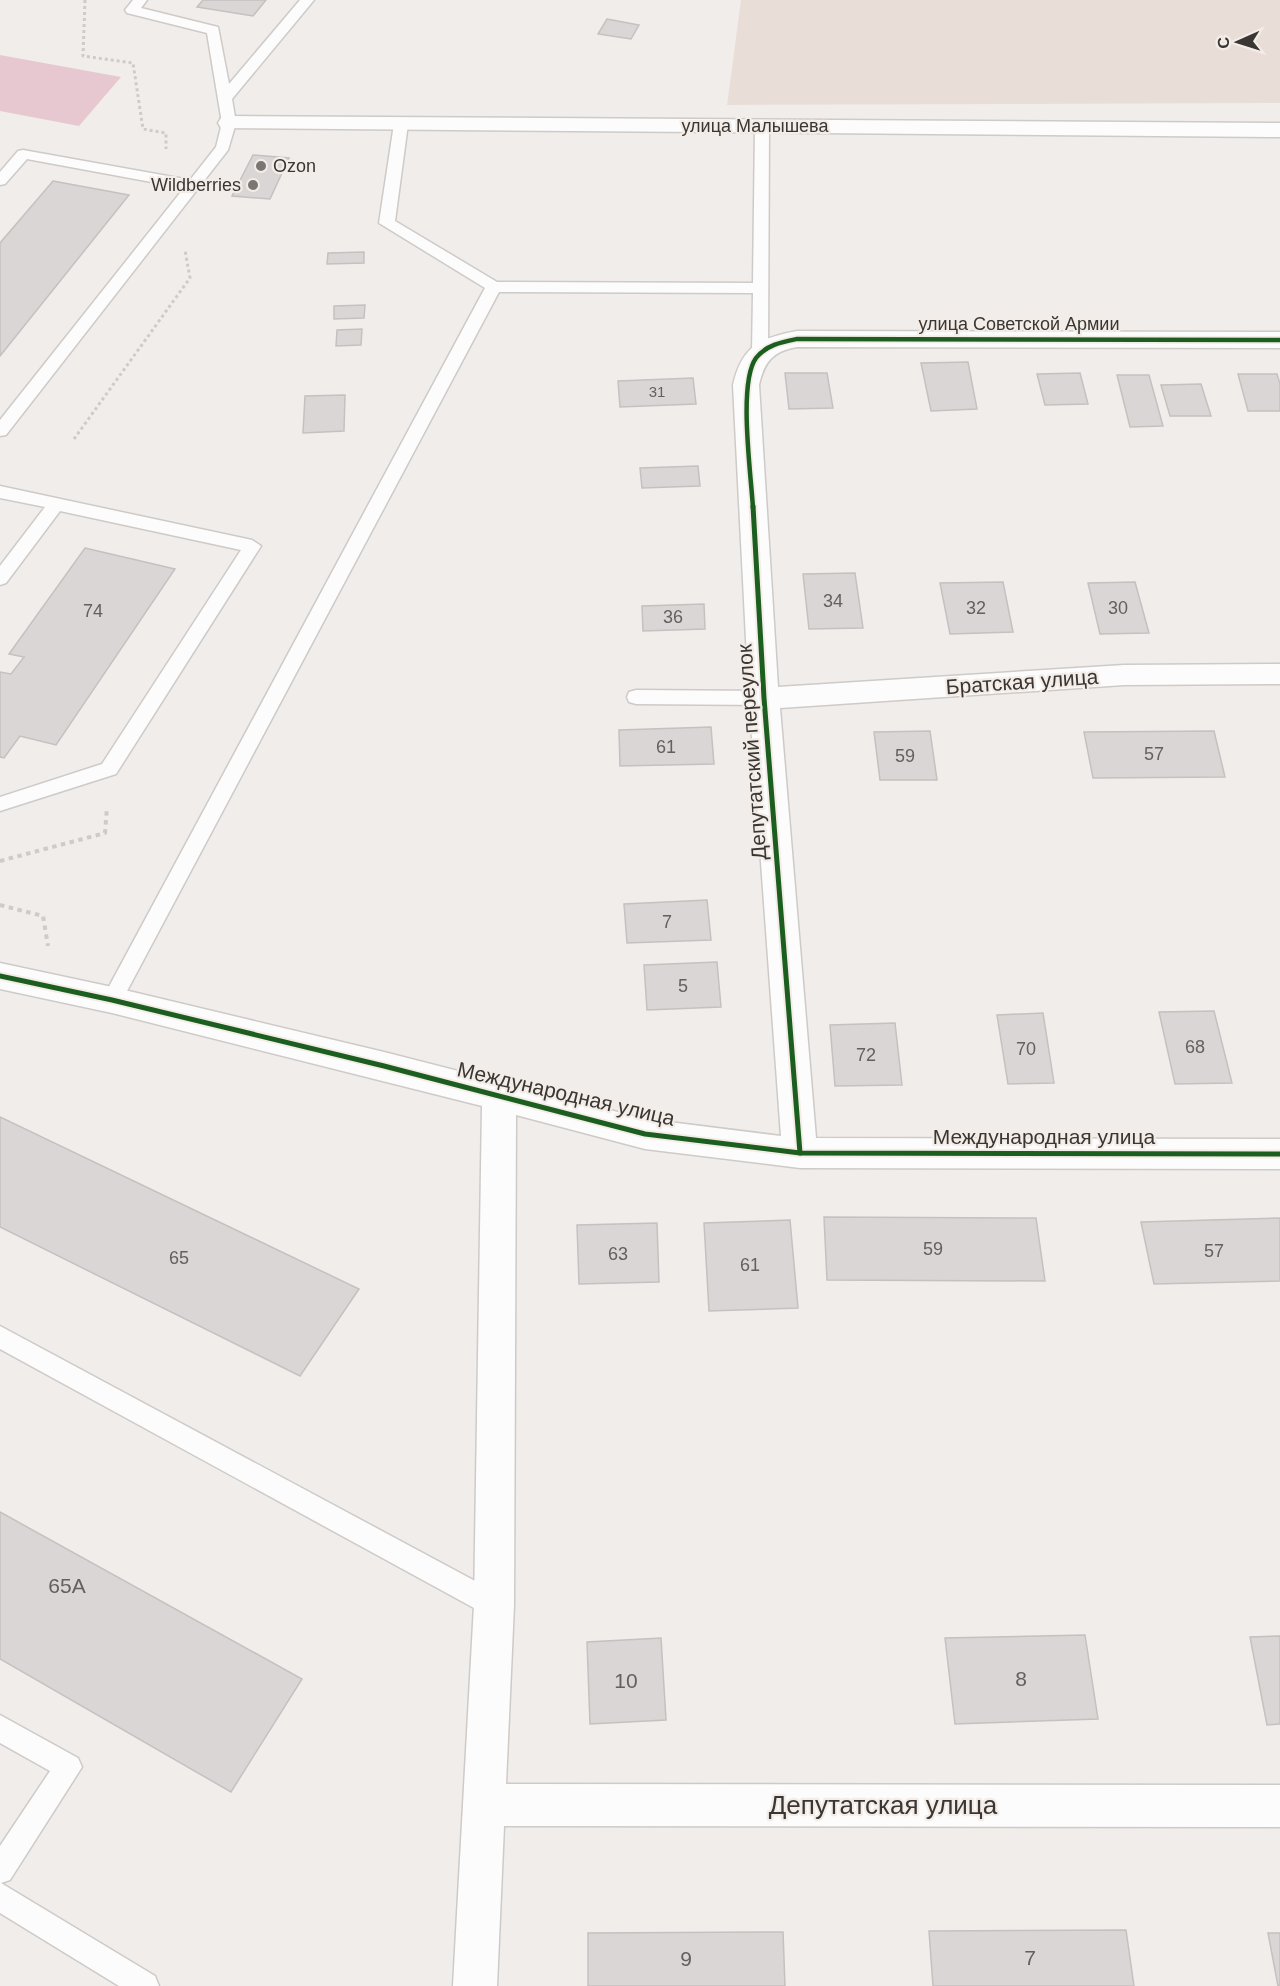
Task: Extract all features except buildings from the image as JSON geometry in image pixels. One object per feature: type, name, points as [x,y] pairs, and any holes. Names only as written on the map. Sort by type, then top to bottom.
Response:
[{"type":"street","name":"улица Малышева","points":[[230,123],[1280,130]]},
{"type":"street","name":"улица Советской Армии","points":[[760,352],[777,342],[797,339],[1280,340]]},
{"type":"street","name":"Депутатский переулок","points":[[760,352],[750,363],[746,385],[764,698],[800,1153]]},
{"type":"street","name":"Братская улица","points":[[764,698],[1124,675],[1280,674]]},
{"type":"street","name":"Международная улица","points":[[0,976],[112,1000],[645,1134],[800,1153],[1280,1154]]},
{"type":"street","points":[[475,1986],[494,1605],[499,1097]]},
{"type":"street","name":"Депутатская улица","points":[[485,1805],[1280,1806]]},
{"type":"lane","points":[[0,431],[223,147],[230,123],[213,30],[132,10],[141,0]]},
{"type":"lane","points":[[225,98],[307,0]]},
{"type":"lane","points":[[401,124],[387,223],[494,288],[760,288]]},
{"type":"lane","points":[[760,352],[762,126]]},
{"type":"lane","points":[[0,181],[23,154],[194,185]]},
{"type":"lane","points":[[112,1000],[494,288]]},
{"type":"lane","points":[[0,492],[57,502],[252,546],[109,769],[0,804]]},
{"type":"lane","points":[[0,579],[57,502]]},
{"type":"lane","points":[[636,697],[764,698]]},
{"type":"lane","points":[[0,1337],[494,1605]]},
{"type":"lane","points":[[0,1728],[69,1767],[0,1870]]},
{"type":"lane","points":[[0,1898],[145,1986]]},
{"type":"path","points":[[85,0],[83,56],[133,63],[143,129],[166,133],[167,180]]},
{"type":"path","points":[[74,439],[190,278],[177,205]]},
{"type":"path","points":[[0,861],[105,833],[109,769]]},
{"type":"path","points":[[0,905],[43,916],[55,988]]},
{"type":"shaded area","points":[[741,0],[1280,0],[1280,103],[727,105]]},
{"type":"shaded area","points":[[0,55],[121,77],[79,126],[0,111]]},
{"type":"cycle path","points":[[800,1153],[764,698],[746,385],[756,357],[768,347],[797,339],[1280,340]]},
{"type":"cycle path","points":[[0,976],[112,1000],[384,1066],[645,1134],[800,1153],[1280,1154]]},
{"type":"place","name":"Ozon","points":[[261,166]]},
{"type":"place","name":"Wildberries","points":[[253,185]]}]
